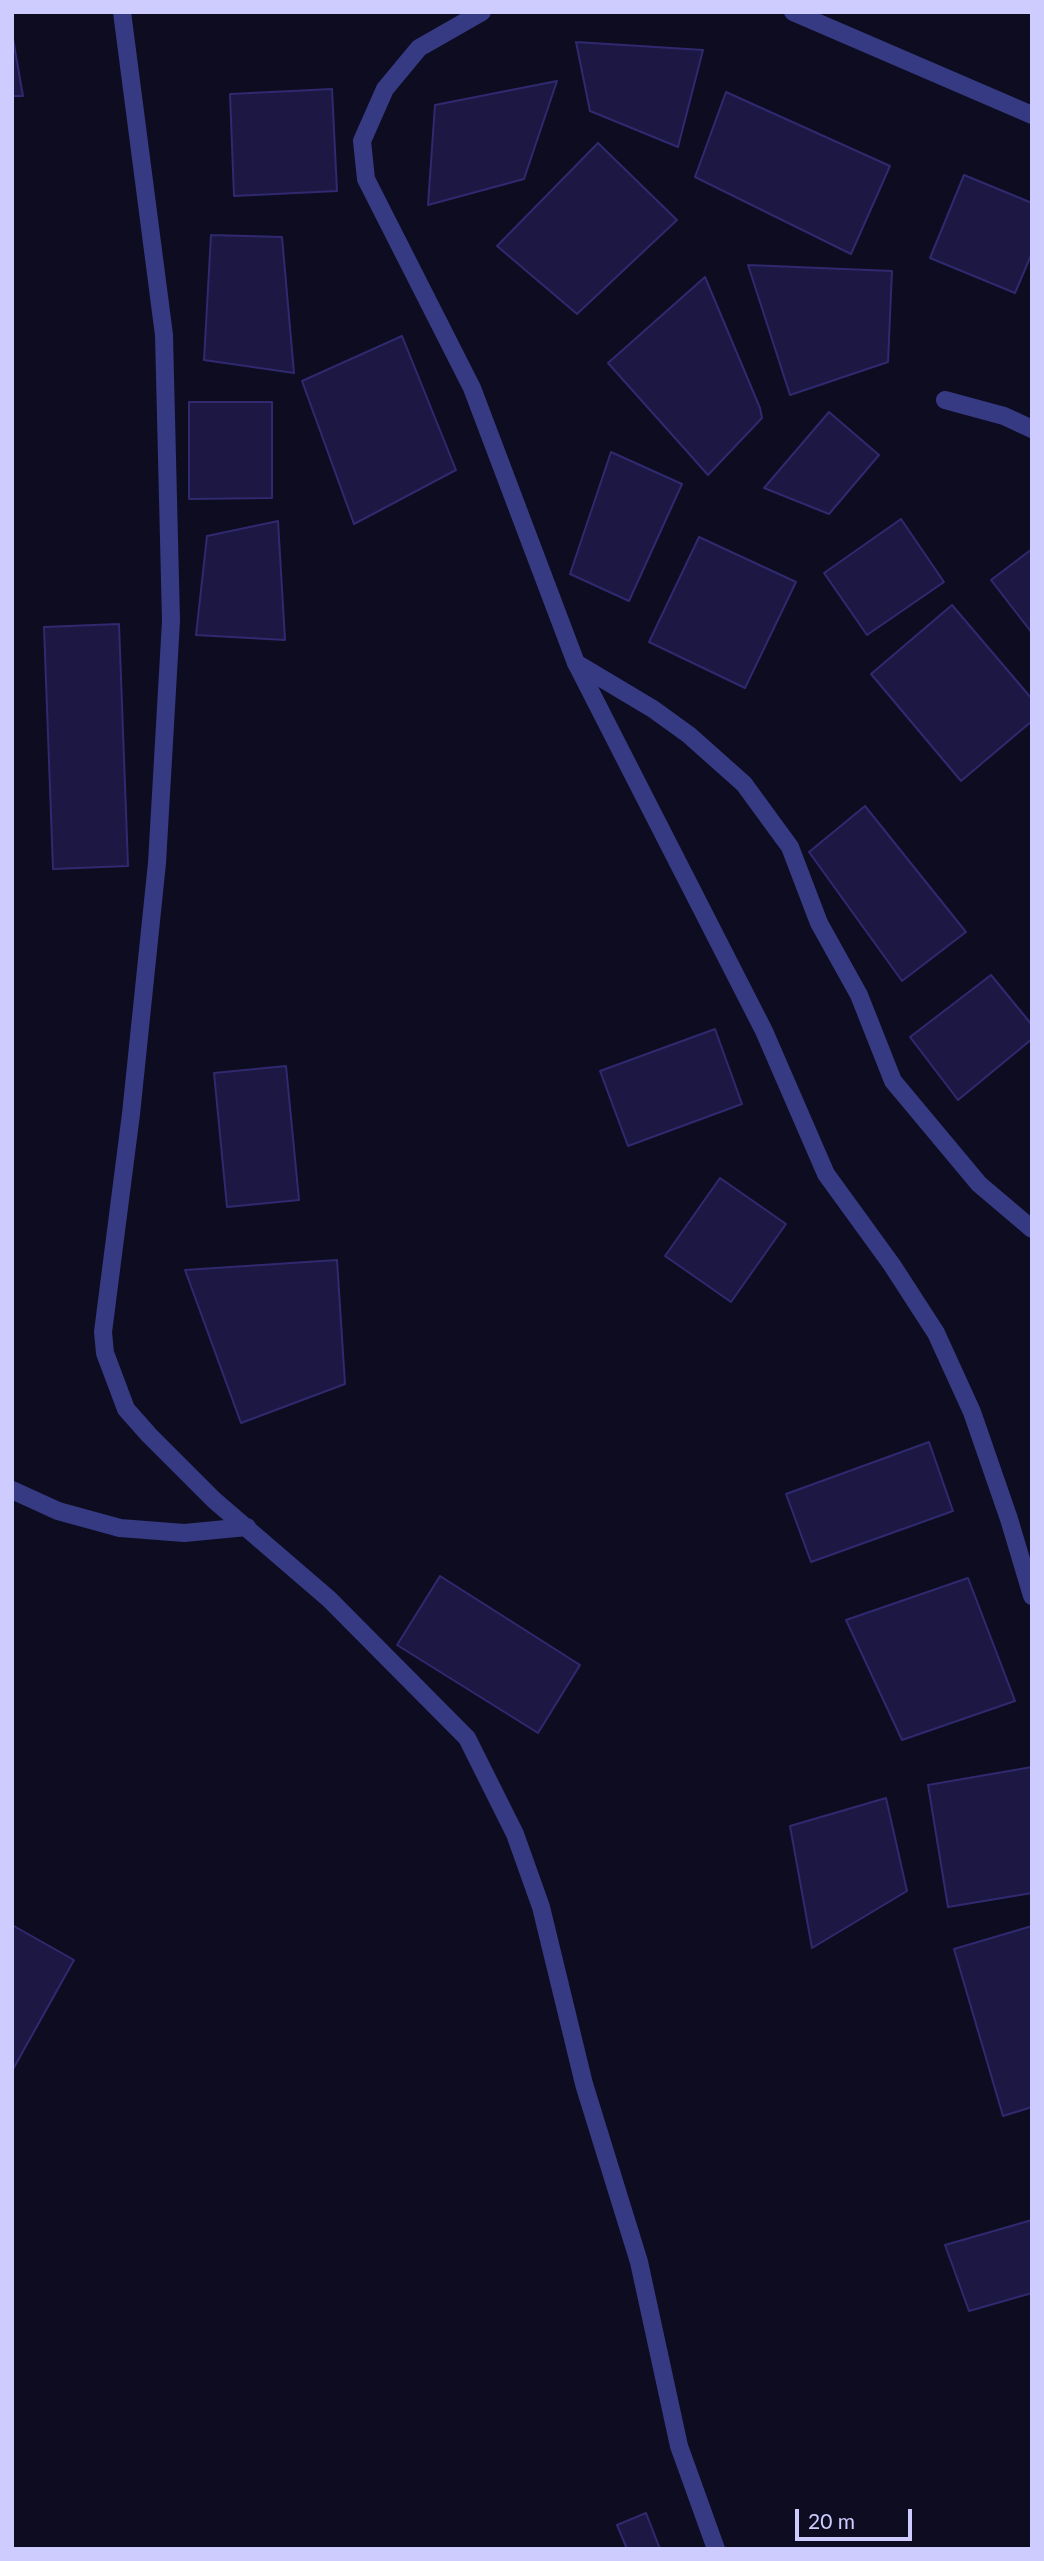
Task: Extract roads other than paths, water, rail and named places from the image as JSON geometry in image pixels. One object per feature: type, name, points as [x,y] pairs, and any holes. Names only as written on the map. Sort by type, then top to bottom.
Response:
[{"type":"street","points":[[122,12],[164,335],[171,621],[157,863],[131,1114],[103,1332],[111,1373],[126,1409],[193,1480],[329,1599],[467,1738],[515,1834],[541,1907],[584,2084],[639,2262],[679,2446],[716,2549]]},
{"type":"street","points":[[482,12],[419,48],[385,89],[362,141],[366,179],[472,388],[576,663],[764,1031],[826,1174],[892,1265],[936,1333],[972,1412],[1032,1595]]},
{"type":"street","points":[[793,12],[1032,115]]},
{"type":"street","points":[[945,400],[1004,416],[1032,429]]},
{"type":"street","points":[[576,663],[653,709],[688,735],[744,784],[790,848],[819,923],[859,995],[892,1082],[979,1184],[1032,1229]]},
{"type":"street","points":[[12,1490],[58,1511],[120,1528],[184,1533],[247,1527]]}]
